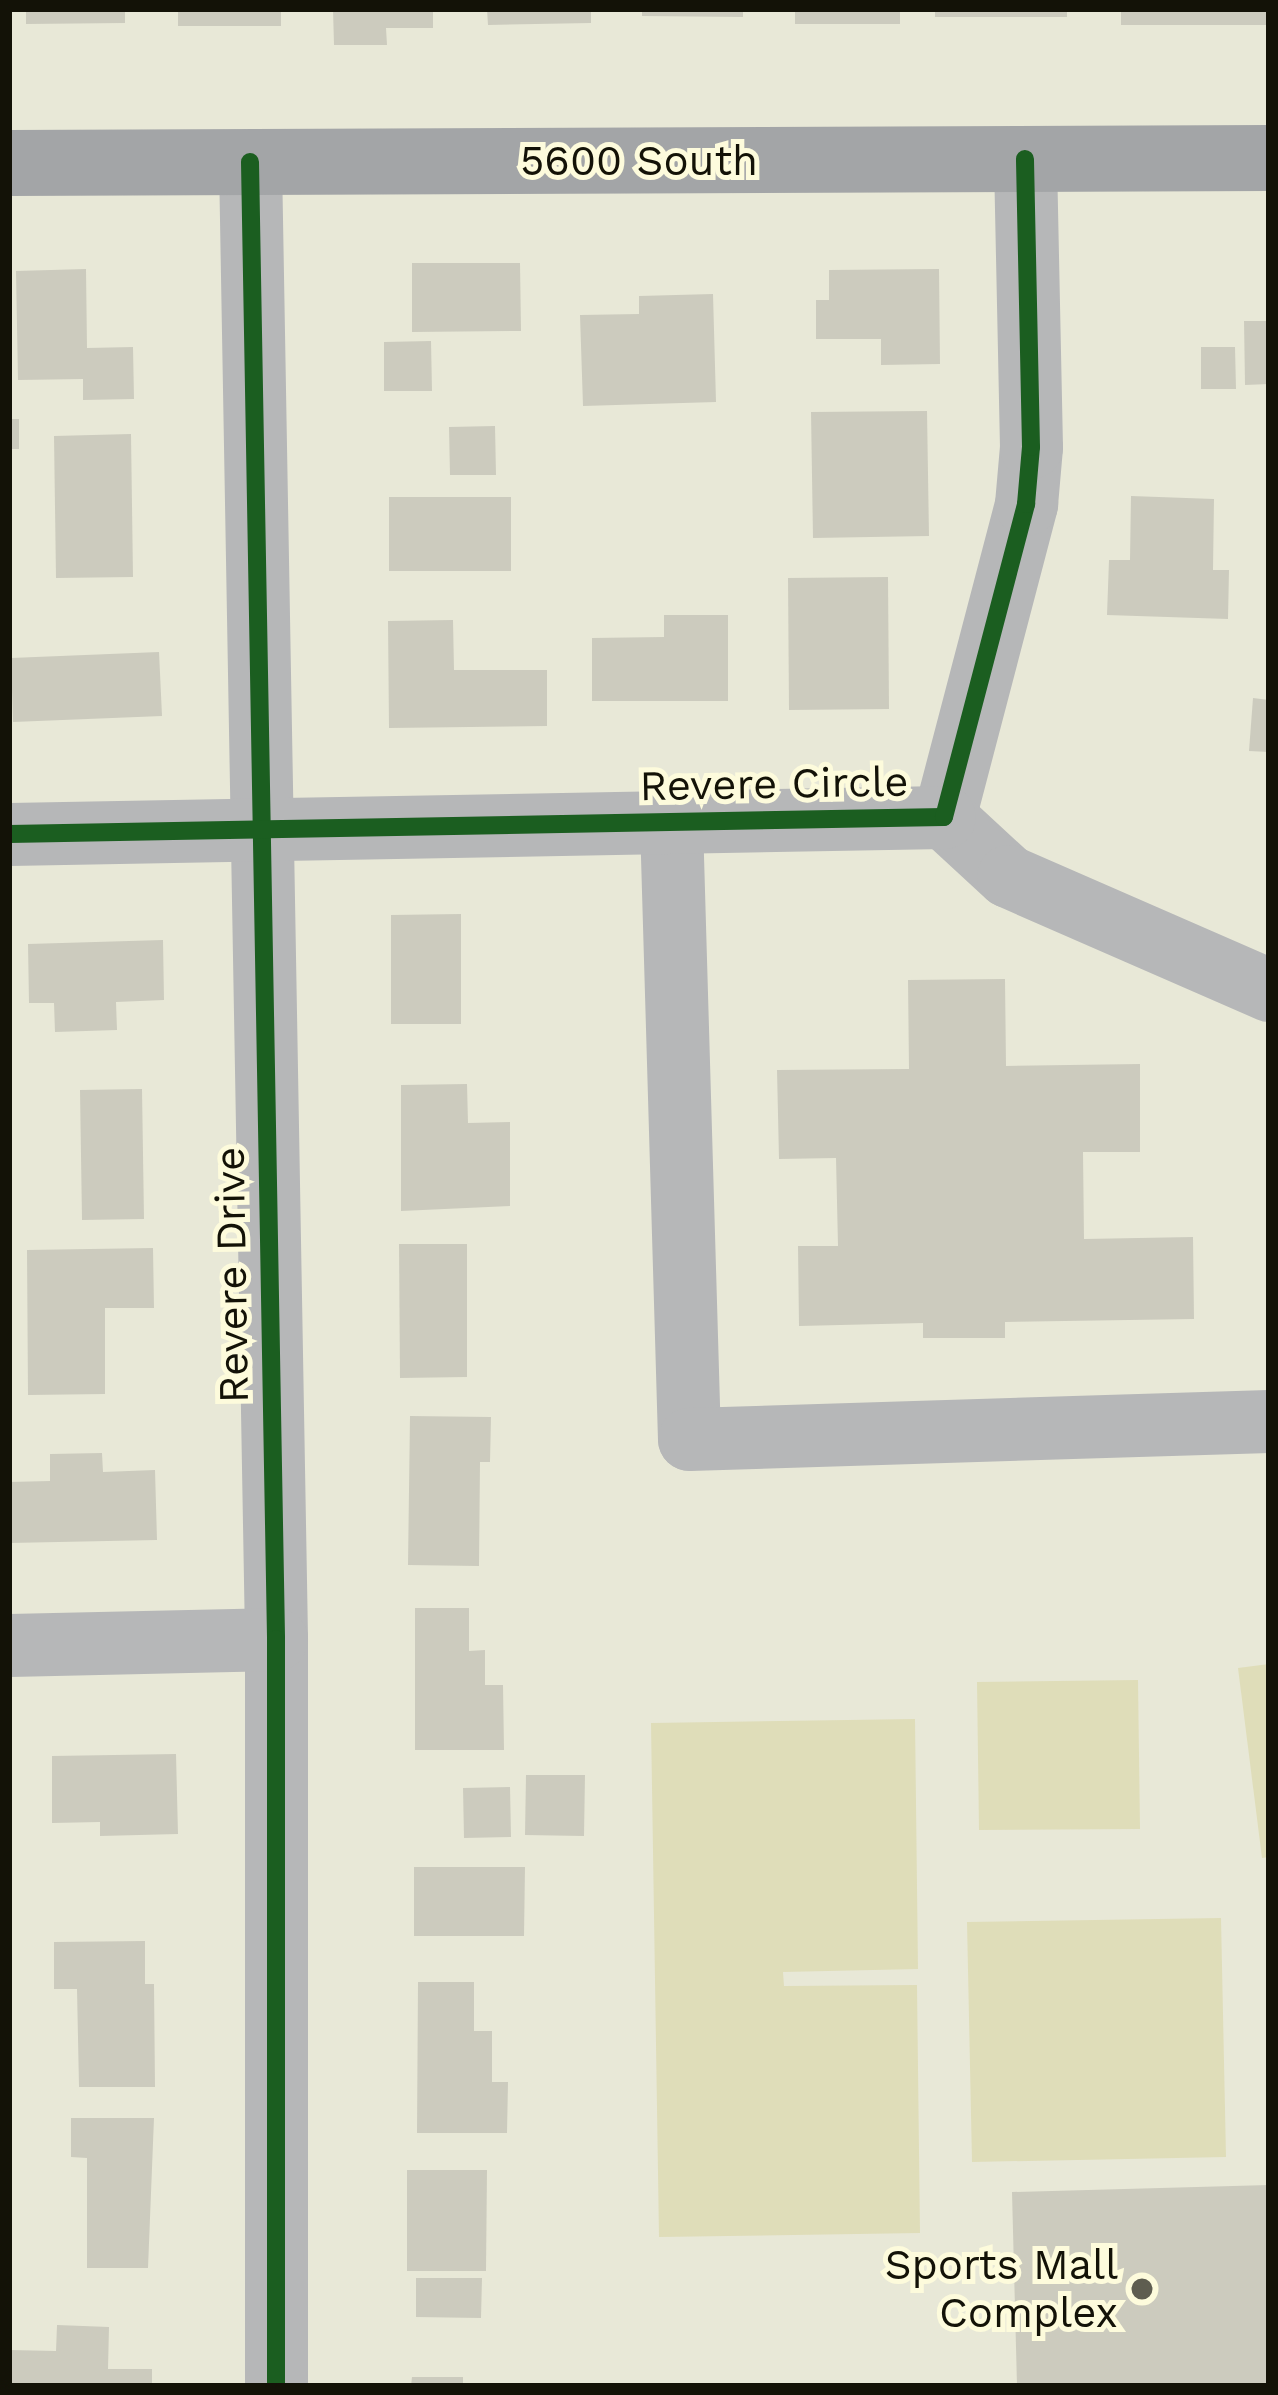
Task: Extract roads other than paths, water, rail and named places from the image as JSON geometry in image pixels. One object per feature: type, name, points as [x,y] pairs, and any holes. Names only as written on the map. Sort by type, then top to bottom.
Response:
[{"type":"main road","name":"5600 South","points":[[9,163],[1269,158]]},
{"type":"street","name":"Revere Circle","points":[[9,834],[944,817],[1026,504],[1030,448],[1025,159]]},
{"type":"street","name":"Revere Drive","points":[[250,162],[258,829],[276,1639],[276,2386]]},
{"type":"street","points":[[944,817],[1008,876],[1269,990]]},
{"type":"street","points":[[671,822],[688,1438],[1269,1421]]},
{"type":"street","points":[[9,1645],[276,1639]]},
{"type":"place","name":"Sports Mall Complex","points":[[1142,2289]]}]
